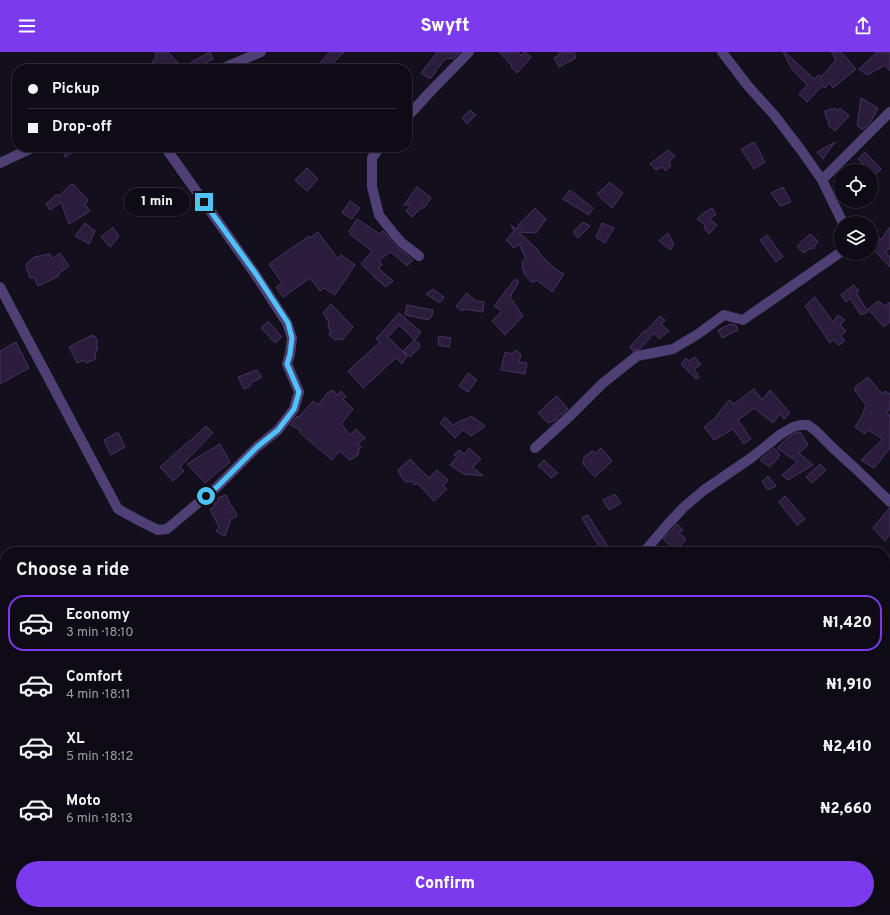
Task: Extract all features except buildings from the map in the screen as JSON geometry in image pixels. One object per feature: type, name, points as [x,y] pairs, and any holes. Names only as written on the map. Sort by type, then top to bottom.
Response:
[{"type":"street","points":[[233,64],[261,52]]},
{"type":"street","points":[[412,112],[469,52]]},
{"type":"street","points":[[722,52],[748,86],[775,116],[802,150],[822,180],[840,216]]},
{"type":"street","points":[[822,180],[890,112]]},
{"type":"street","points":[[0,163],[23,152]]},
{"type":"street","points":[[0,287],[118,509],[158,530],[167,529],[217,487],[257,447],[278,430],[294,409],[299,392],[287,364],[292,338],[288,323],[256,274],[169,152]]},
{"type":"street","points":[[376,152],[372,158],[372,187],[379,215],[402,243],[420,256]]},
{"type":"street","points":[[535,448],[571,416],[603,383],[637,356],[672,349],[698,334],[724,315],[743,320],[834,257]]},
{"type":"street","points":[[648,547],[679,513],[704,490],[751,458],[781,434],[793,427],[801,425],[808,425],[813,428],[890,502]]},
{"type":"route","points":[[204,202],[256,274],[288,323],[292,338],[287,364],[299,392],[294,409],[278,430],[257,447],[206,496]]}]
